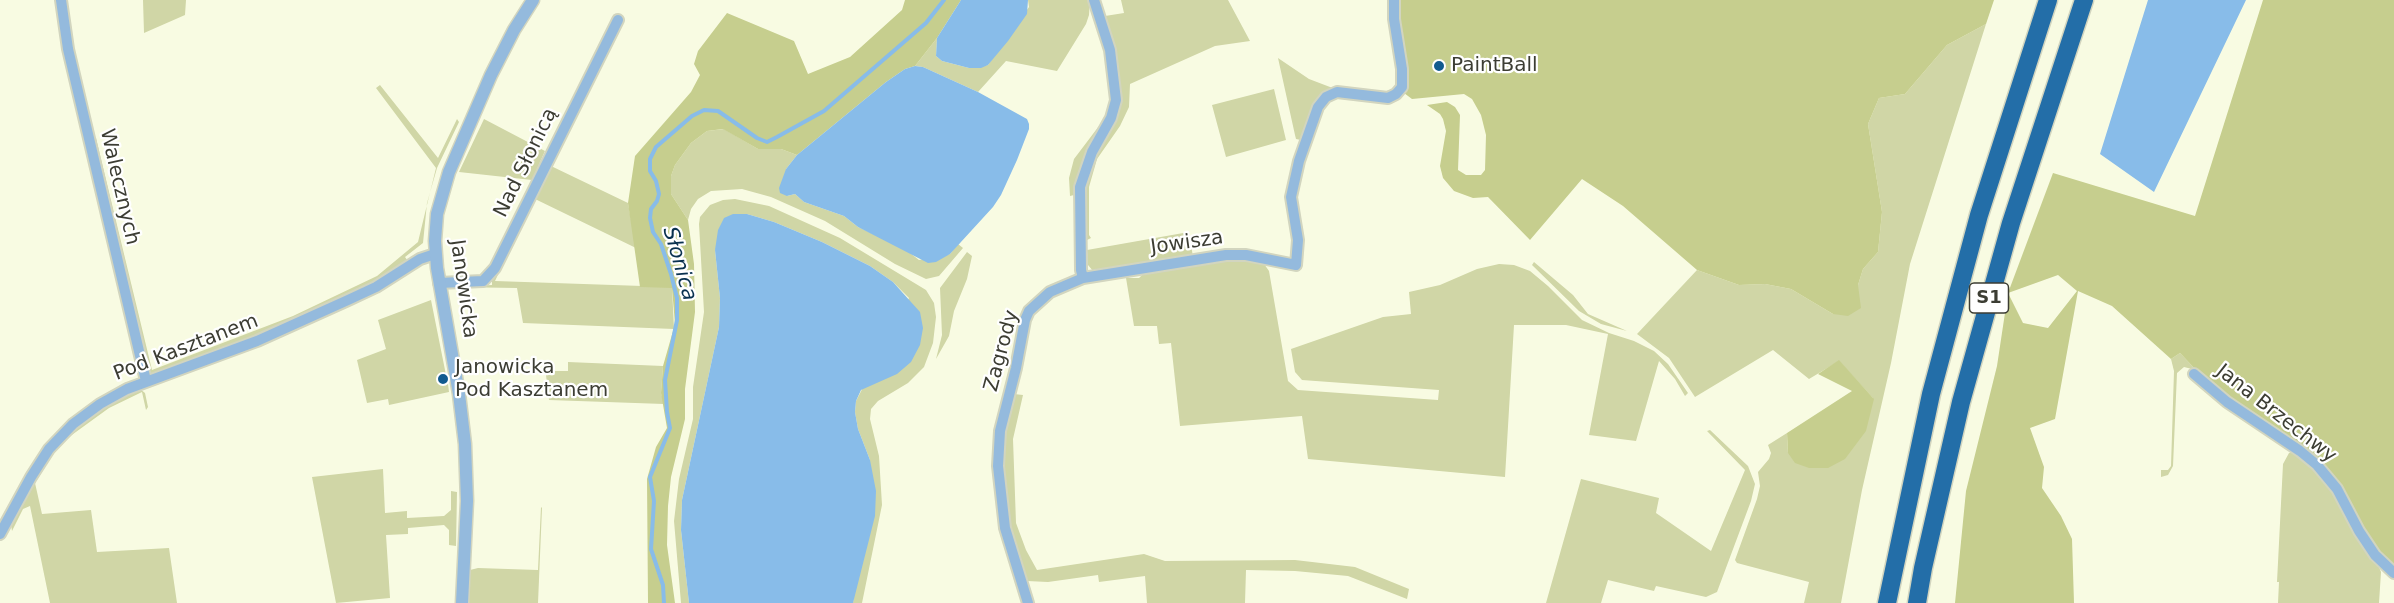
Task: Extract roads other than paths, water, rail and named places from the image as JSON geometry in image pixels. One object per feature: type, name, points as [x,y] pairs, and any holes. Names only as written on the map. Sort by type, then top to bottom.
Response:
[{"type":"highway","name":"S1","points":[[1887,603],[1931,394],[1978,215],[2048,0]]},
{"type":"highway","name":"S1","points":[[1917,603],[1967,379],[2010,223],[2084,0]]},
{"type":"street","name":"Walecznych","points":[[61,0],[68,49],[146,381]]},
{"type":"street","name":"Janowicka","points":[[462,603],[467,501],[465,444],[459,394],[435,254],[437,214],[449,172],[504,49],[533,0]]},
{"type":"street","points":[[1083,278],[1080,261],[1080,187],[1092,152],[1111,118],[1116,100],[1110,50],[1094,0]]},
{"type":"street","name":"Jowisza","points":[[1083,278],[1226,255],[1246,255],[1296,265],[1299,248],[1291,207],[1292,187],[1318,107],[1326,97],[1337,92],[1388,98],[1402,87],[1394,0]]},
{"type":"street","name":"Nad Słonicą","points":[[439,283],[483,282],[495,268],[603,46],[618,20]]},
{"type":"street","name":"Pod Kasztanem","points":[[0,534],[31,477],[59,437],[100,404],[146,381],[289,327],[376,287],[420,259],[435,254]]},
{"type":"street","name":"Zagrody","points":[[1028,603],[1011,553],[1001,506],[998,466],[1000,431],[1029,311],[1050,292],[1083,278]]},
{"type":"street","name":"Jana Brzechwy","points":[[2194,374],[2227,402],[2317,465],[2337,489],[2359,531],[2375,555],[2394,573]]},
{"type":"water","points":[[961,0],[1028,0],[1027,14],[988,65],[981,68],[969,68],[942,61],[936,56],[937,38]]},
{"type":"water","points":[[2148,0],[2246,0],[2154,192],[2100,154]]},
{"type":"water","points":[[915,66],[923,67],[978,92],[1027,119],[1029,124],[1017,160],[993,207],[950,254],[936,262],[928,263],[858,227],[844,216],[804,202],[795,194],[787,196],[780,193],[779,188],[786,169],[797,155],[886,82],[905,69]]},
{"type":"water","points":[[733,214],[747,214],[774,222],[822,242],[870,266],[893,282],[920,312],[923,328],[920,345],[911,362],[897,374],[861,390],[856,401],[858,429],[870,460],[876,491],[875,516],[853,603],[689,603],[681,530],[682,500],[719,327],[720,298],[715,250],[718,230],[724,218]]},
{"type":"waterway","name":"Słonica","points":[[664,603],[663,585],[651,549],[654,501],[650,477],[670,428],[665,380],[677,320],[677,298],[661,244],[653,232],[650,218],[651,209],[659,194],[656,181],[650,171],[650,159],[656,147],[692,116],[704,110],[718,111],[757,138],[767,142],[777,137],[824,111],[926,23],[944,0]]},
{"type":"place","name":"PaintBall","points":[[1439,66]]},
{"type":"place","name":"Janowicka Pod Kasztanem","points":[[443,379]]}]
